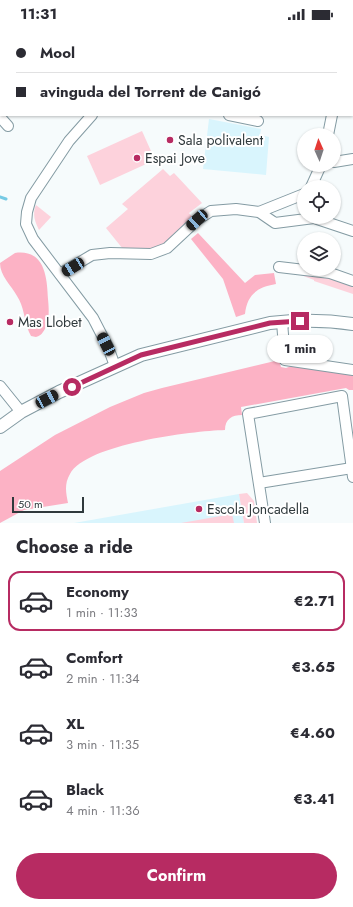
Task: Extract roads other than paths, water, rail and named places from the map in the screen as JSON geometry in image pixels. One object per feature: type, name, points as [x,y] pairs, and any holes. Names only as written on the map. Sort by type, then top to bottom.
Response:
[{"type":"street","points":[[235,116],[258,121]]},
{"type":"street","points":[[329,128],[332,116]]},
{"type":"street","points":[[0,117],[8,126]]},
{"type":"street","points":[[87,117],[31,198],[27,212],[26,224],[32,239],[93,318],[115,366]]},
{"type":"street","points":[[341,161],[353,160]]},
{"type":"street","points":[[259,212],[297,197]]},
{"type":"street","points":[[60,274],[92,255],[110,253],[152,254],[167,248],[197,220],[211,211],[236,209],[259,212],[276,223],[314,218],[353,231]]},
{"type":"street","points":[[279,267],[330,273],[353,281]]},
{"type":"street","points":[[0,427],[21,412],[59,392],[141,355],[270,323],[314,321],[353,324]]},
{"type":"street","points":[[282,322],[285,360],[353,370]]},
{"type":"street","points":[[0,386],[21,412]]},
{"type":"street","points":[[259,483],[352,473],[342,396],[248,414],[265,523]]},
{"type":"waterway","points":[[0,197],[6,199]]},
{"type":"place","name":"Sala polivalent","points":[[170,140]]},
{"type":"place","name":"Espai Jove","points":[[137,158]]},
{"type":"place","name":"Mas Llobet","points":[[10,322]]},
{"type":"place","name":"Escola Joncadella","points":[[199,509]]}]
